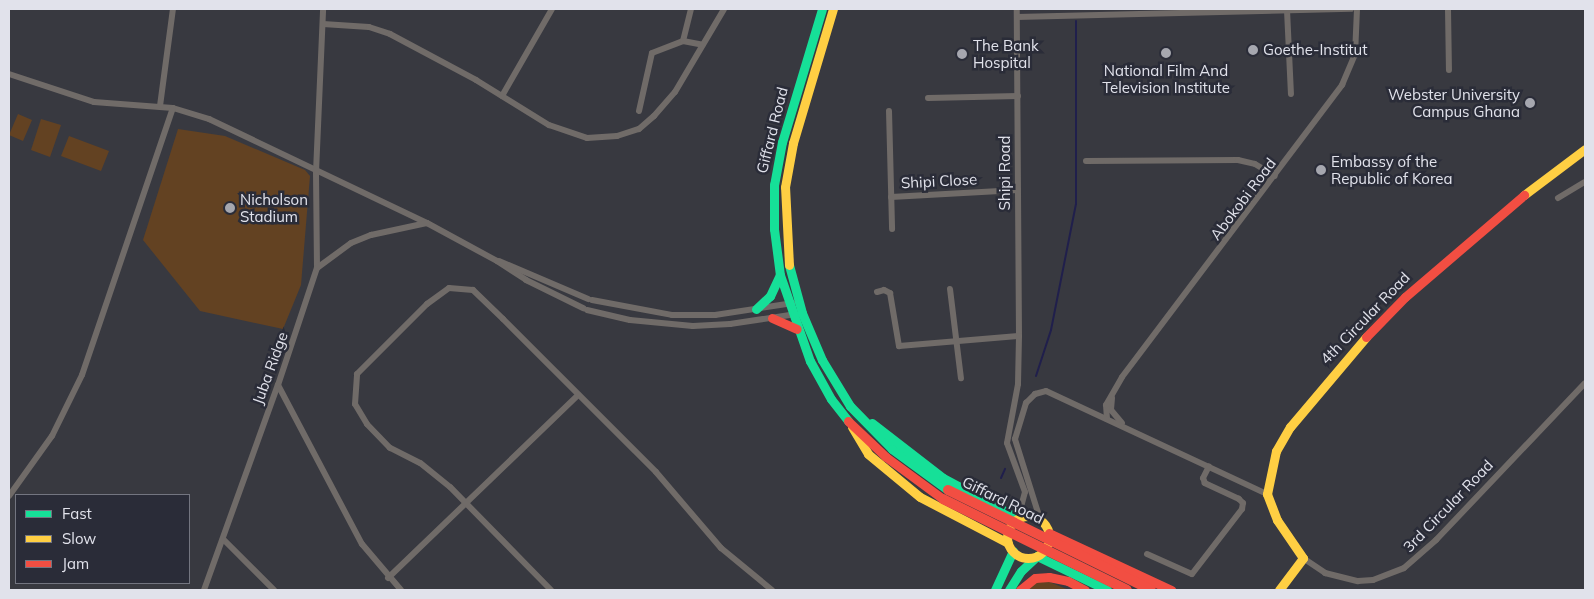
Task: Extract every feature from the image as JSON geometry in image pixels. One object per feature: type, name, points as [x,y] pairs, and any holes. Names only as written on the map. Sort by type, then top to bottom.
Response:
[{"type":"main road","name":"Giffard Road","points":[[822,9],[782,142],[774,185],[774,229],[780,275],[797,314],[822,360],[857,414],[892,449],[946,495],[1151,590]]},
{"type":"main road","name":"Giffard Road","points":[[793,303],[789,274],[786,187],[793,143],[833,9]]},
{"type":"main road","name":"4th Circular Road","points":[[1267,494],[1276,451],[1290,427],[1348,355],[1471,236],[1585,149]]},
{"type":"main road","points":[[756,309],[770,296],[780,275]]},
{"type":"main road","name":"Giffard Road","points":[[797,314],[796,329],[831,398],[851,425],[868,454],[920,497],[1011,547]]},
{"type":"main road","points":[[772,318],[796,329]]},
{"type":"main road","name":"Giffard Road","points":[[857,414],[943,478],[1018,518]]},
{"type":"main road","name":"Giffard Road","points":[[851,425],[886,457],[946,495],[1127,590]]},
{"type":"main road","points":[[1267,494],[1277,520],[1303,558],[1279,590]]},
{"type":"main road","points":[[995,590],[1011,547],[1009,529],[1018,518],[1029,516],[1040,519],[1049,533],[1047,546],[1020,571],[1009,590]]},
{"type":"main road","name":"Giffard Road","points":[[1049,533],[1171,590]]},
{"type":"main road","points":[[1011,547],[1024,557],[1037,556],[1107,590]]},
{"type":"main road","points":[[1020,590],[1035,578],[1049,577],[1068,581],[1085,590]]},
{"type":"street","points":[[160,106],[173,9]]},
{"type":"street","name":"Juba Ridge","points":[[204,590],[278,385],[317,268],[316,172],[323,9]]},
{"type":"street","points":[[502,96],[552,9]]},
{"type":"street","points":[[683,41],[691,9]]},
{"type":"street","points":[[323,24],[369,27],[390,34],[565,132],[584,138],[617,136],[639,129],[654,116],[675,92],[724,9]]},
{"type":"street","name":"Shipi Road","points":[[1017,9],[1019,336],[1018,384],[1008,442],[1025,492],[1018,518]]},
{"type":"street","points":[[1017,17],[1092,12],[1351,9]]},
{"type":"street","name":"Abokobi Road","points":[[1107,419],[1106,405],[1115,390],[1275,176],[1350,70],[1355,55],[1357,9]]},
{"type":"street","points":[[1448,9],[1449,70]]},
{"type":"street","points":[[1287,10],[1291,94]]},
{"type":"street","points":[[639,111],[652,53],[683,41],[703,45]]},
{"type":"street","points":[[9,74],[94,102],[121,106],[160,106],[209,119],[316,172],[427,223],[497,261],[526,280],[585,309],[630,320],[693,326],[797,314]]},
{"type":"street","points":[[928,98],[1018,96]]},
{"type":"street","points":[[9,496],[52,436],[82,376],[173,108]]},
{"type":"street","name":"Shipi Close","points":[[889,111],[892,229]]},
{"type":"street","points":[[1086,161],[1238,160],[1255,164],[1275,176]]},
{"type":"street","points":[[1558,198],[1585,182]]},
{"type":"street","name":"Shipi Close","points":[[891,197],[1018,190]]},
{"type":"street","points":[[317,268],[358,241],[427,223]]},
{"type":"street","points":[[497,261],[590,299],[672,315],[715,315],[793,303]]},
{"type":"street","points":[[551,590],[468,504],[420,463],[390,448],[367,424],[355,404],[357,374],[427,304],[449,288],[473,290],[656,472],[721,548],[772,590]]},
{"type":"street","points":[[950,289],[961,378]]},
{"type":"street","points":[[877,292],[884,290],[890,293],[899,346],[1019,336]]},
{"type":"street","name":"3rd Circular Road","points":[[1303,558],[1325,573],[1358,581],[1372,580],[1404,568],[1436,540],[1585,383]]},
{"type":"street","points":[[278,385],[353,527],[388,578],[401,590]]},
{"type":"street","points":[[1115,390],[1111,410],[1131,430]]},
{"type":"street","points":[[1040,519],[1015,441],[1026,402],[1040,392],[1054,392],[1115,423],[1267,494]]},
{"type":"street","points":[[388,578],[468,504],[578,395]]},
{"type":"street","points":[[1147,554],[1194,573],[1242,509],[1243,503],[1239,499],[1205,484],[1203,478],[1209,466]]},
{"type":"street","points":[[223,539],[274,590]]},
{"type":"shaded area","points":[[18,114],[32,120],[23,141],[9,135]]},
{"type":"shaded area","points":[[41,119],[61,125],[50,157],[31,150]]},
{"type":"shaded area","name":"Nicholson Stadium","points":[[178,129],[225,136],[305,170],[310,176],[301,285],[283,329],[200,311],[143,240]]},
{"type":"shaded area","points":[[69,136],[109,151],[101,171],[61,156]]},
{"type":"shaded area","points":[[1038,581],[1047,581],[1069,590],[1024,590]]},
{"type":"waterway","points":[[1036,376],[1051,330],[1076,204],[1076,21]]},
{"type":"waterway","points":[[1001,478],[1005,469]]},
{"type":"traffic: fast","points":[[822,9],[782,142],[774,185],[774,229],[780,275],[810,361],[831,399],[848,421]]},
{"type":"traffic: fast","points":[[789,265],[802,313],[822,360],[850,406],[892,449],[948,490]]},
{"type":"traffic: fast","points":[[756,309],[770,296],[780,275]]},
{"type":"traffic: fast","points":[[872,423],[943,478],[1018,518]]},
{"type":"traffic: fast","points":[[995,590],[1013,551]]},
{"type":"traffic: fast","points":[[1009,590],[1021,571],[1037,556],[1107,590]]},
{"type":"traffic: slow","points":[[789,265],[785,187],[793,143],[833,9]]},
{"type":"traffic: slow","points":[[1524,195],[1585,149]]},
{"type":"traffic: slow","points":[[1279,590],[1303,558],[1277,520],[1267,494],[1276,451],[1290,427],[1366,337]]},
{"type":"traffic: slow","points":[[852,427],[868,454],[920,497],[1008,543]]},
{"type":"traffic: slow","points":[[1028,516],[1043,522],[1049,537],[1043,552],[1028,558],[1013,552],[1007,537],[1013,522],[1028,516]]},
{"type":"traffic: jam","points":[[1366,337],[1405,297],[1524,195]]},
{"type":"traffic: jam","points":[[772,318],[797,329]]},
{"type":"traffic: jam","points":[[848,421],[886,457],[943,499]]},
{"type":"traffic: jam","points":[[948,490],[1151,590]]},
{"type":"traffic: jam","points":[[943,499],[1127,590]]},
{"type":"traffic: jam","points":[[1049,533],[1171,590]]},
{"type":"traffic: jam","points":[[1020,590],[1035,578],[1049,577],[1068,581],[1085,590]]},
{"type":"place","name":"Goethe-Institut","points":[[1253,50]]},
{"type":"place","name":"National Film And Television Institute","points":[[1166,53]]},
{"type":"place","name":"The Bank Hospital","points":[[962,54]]},
{"type":"place","name":"Webster University Campus Ghana","points":[[1530,103]]},
{"type":"place","name":"Embassy of the Republic of Korea","points":[[1321,170]]},
{"type":"place","name":"Nicholson Stadium","points":[[230,208]]}]
